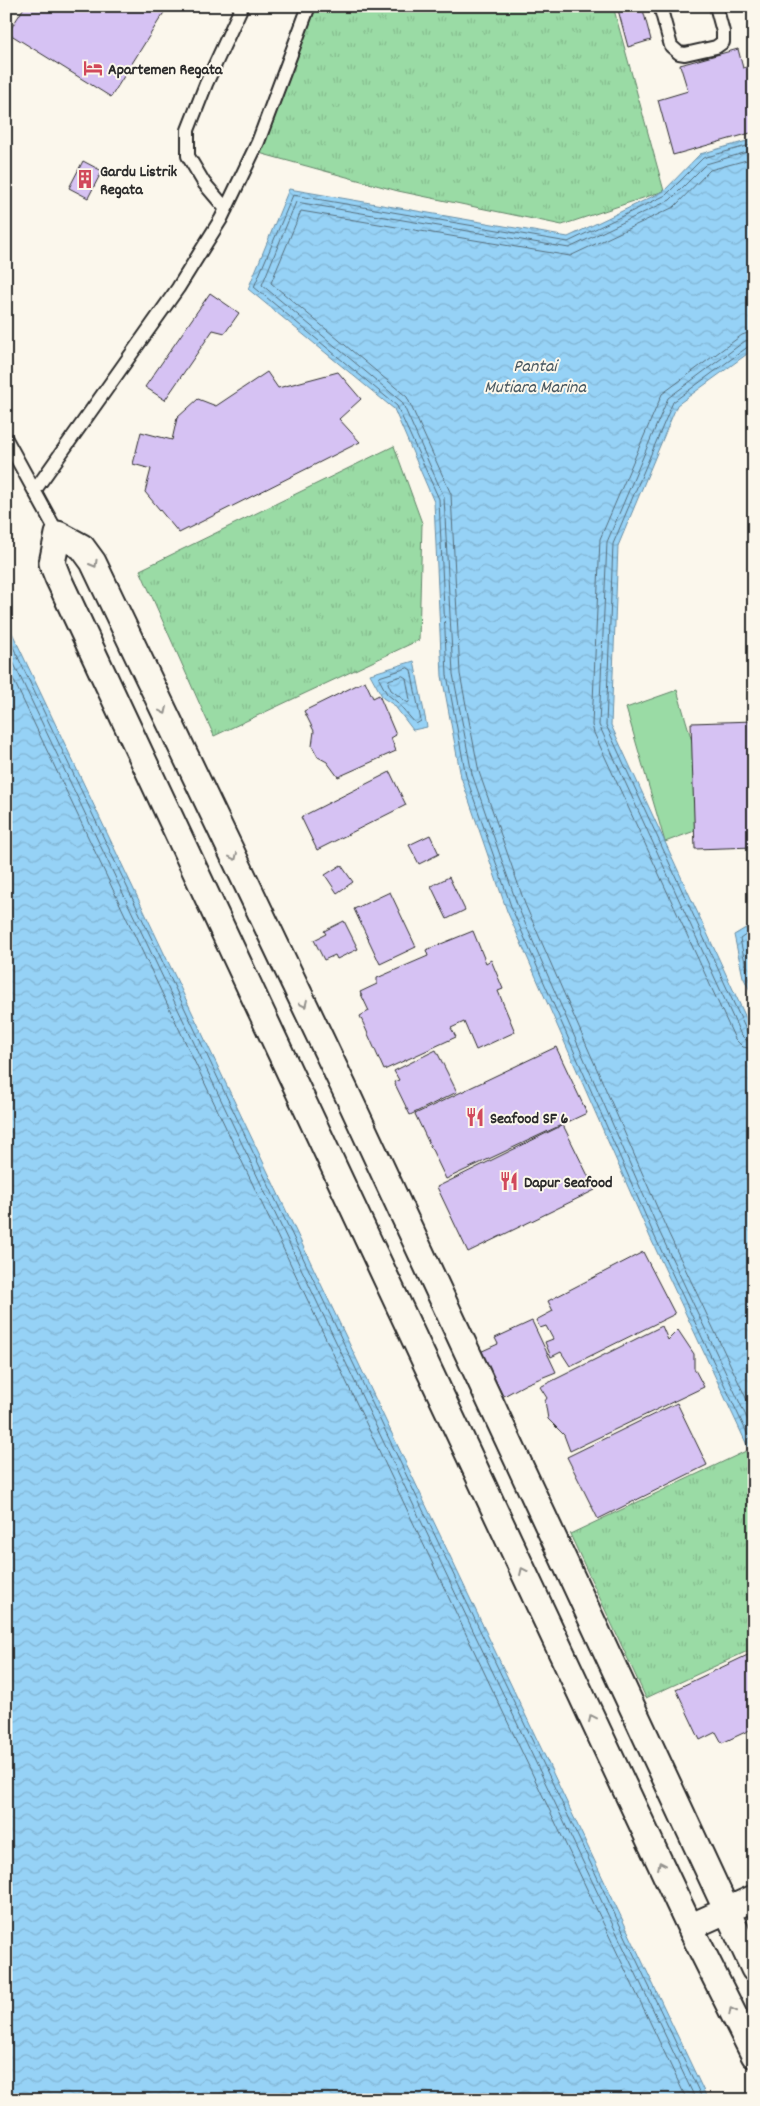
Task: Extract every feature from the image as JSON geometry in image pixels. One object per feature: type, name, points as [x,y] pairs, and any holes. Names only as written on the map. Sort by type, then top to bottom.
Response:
[{"type":"street","points":[[754,1969],[748,1942],[728,1910],[357,1116],[94,562],[82,546],[58,534],[52,563],[58,578],[690,1927],[754,2055]]},
{"type":"street","points":[[690,1927],[754,1898]]},
{"type":"street","points":[[707,1963],[748,1942]]},
{"type":"lane","points":[[226,209],[204,183],[188,156],[188,130],[206,84],[242,6]]},
{"type":"lane","points":[[35,490],[178,288],[226,209],[258,142],[309,6]]},
{"type":"lane","points":[[660,6],[671,46],[679,53],[685,54],[716,47],[723,42],[723,32],[716,6]]},
{"type":"lane","points":[[6,439],[58,534]]},
{"type":"green space","points":[[311,6],[613,6],[664,191],[562,225],[398,191],[259,153]]},
{"type":"green space","points":[[394,446],[422,523],[419,640],[214,736],[140,570]]},
{"type":"green space","points":[[677,690],[716,823],[665,842],[626,708]]},
{"type":"green space","points":[[746,1451],[754,1469],[754,1648],[646,1698],[570,1534]]},
{"type":"water","name":"Pantai Mutiara Marina","points":[[754,139],[754,349],[677,405],[618,546],[611,725],[754,1035],[754,1460],[650,1237],[507,911],[461,777],[442,676],[434,502],[394,409],[248,289],[289,189],[568,237],[664,191],[700,154]]},
{"type":"water","points":[[6,620],[708,2100],[6,2100]]},
{"type":"water","points":[[414,661],[427,727],[413,730],[394,705],[383,698],[370,674]]},
{"type":"water","points":[[754,923],[754,998],[743,977],[734,935]]},
{"type":"building","points":[[25,6],[168,6],[111,97],[8,33]]},
{"type":"building","points":[[617,6],[642,6],[651,40],[628,47]]},
{"type":"building","points":[[738,49],[743,68],[754,65],[754,132],[673,155],[658,100],[688,91],[680,65]]},
{"type":"building","name":"Gardu Listrik Regata","points":[[83,161],[102,171],[88,198],[69,188]]},
{"type":"building","points":[[210,293],[239,313],[225,333],[213,330],[165,400],[145,387]]},
{"type":"building","points":[[267,372],[278,388],[338,372],[361,399],[339,419],[360,442],[179,533],[145,492],[151,469],[133,464],[141,432],[172,440],[177,418],[198,399],[216,406]]},
{"type":"building","points":[[365,681],[373,698],[379,695],[396,735],[391,738],[396,751],[338,777],[327,762],[318,757],[312,746],[314,731],[304,711]]},
{"type":"building","points":[[754,721],[754,847],[695,849],[691,723]]},
{"type":"building","points":[[390,772],[406,805],[317,850],[301,817]]},
{"type":"building","points":[[430,835],[439,854],[419,864],[409,845]]},
{"type":"building","points":[[341,865],[353,882],[337,893],[325,875]]},
{"type":"building","points":[[449,877],[465,910],[447,919],[431,886]]},
{"type":"building","points":[[390,892],[416,947],[380,964],[354,909]]},
{"type":"building","points":[[344,921],[358,949],[337,959],[335,955],[324,960],[314,940],[326,934],[324,931]]},
{"type":"building","points":[[473,931],[486,963],[491,960],[503,989],[498,991],[515,1032],[476,1050],[464,1022],[451,1028],[456,1037],[384,1070],[360,1016],[369,1011],[360,992],[377,984],[377,978],[428,956],[426,950]]},
{"type":"building","points":[[556,1047],[587,1113],[446,1179],[415,1114]]},
{"type":"building","points":[[436,1050],[457,1092],[410,1115],[394,1082],[399,1080],[394,1071]]},
{"type":"building","points":[[563,1125],[595,1190],[468,1252],[437,1187]]},
{"type":"building","points":[[643,1252],[675,1314],[570,1366],[561,1352],[551,1357],[545,1342],[553,1339],[546,1326],[540,1328],[536,1320],[553,1311],[548,1301]]},
{"type":"building","points":[[532,1321],[556,1372],[526,1384],[502,1397],[480,1352],[498,1344],[495,1338]]},
{"type":"building","points":[[662,1326],[668,1340],[678,1330],[694,1354],[694,1368],[704,1387],[570,1451],[564,1435],[548,1419],[545,1401],[547,1398],[540,1387]]},
{"type":"building","points":[[677,1403],[707,1465],[598,1519],[567,1457]]},
{"type":"building","points":[[754,1652],[754,1728],[722,1743],[716,1732],[700,1740],[676,1689]]},
{"type":"place","name":"Apartemen Regata","points":[[93,68]]},
{"type":"place","name":"Gardu Listrik Regata","points":[[85,179]]},
{"type":"place","name":"Seafood SF 6","points":[[475,1117]]},
{"type":"place","name":"Dapur Seafood","points":[[509,1181]]}]
